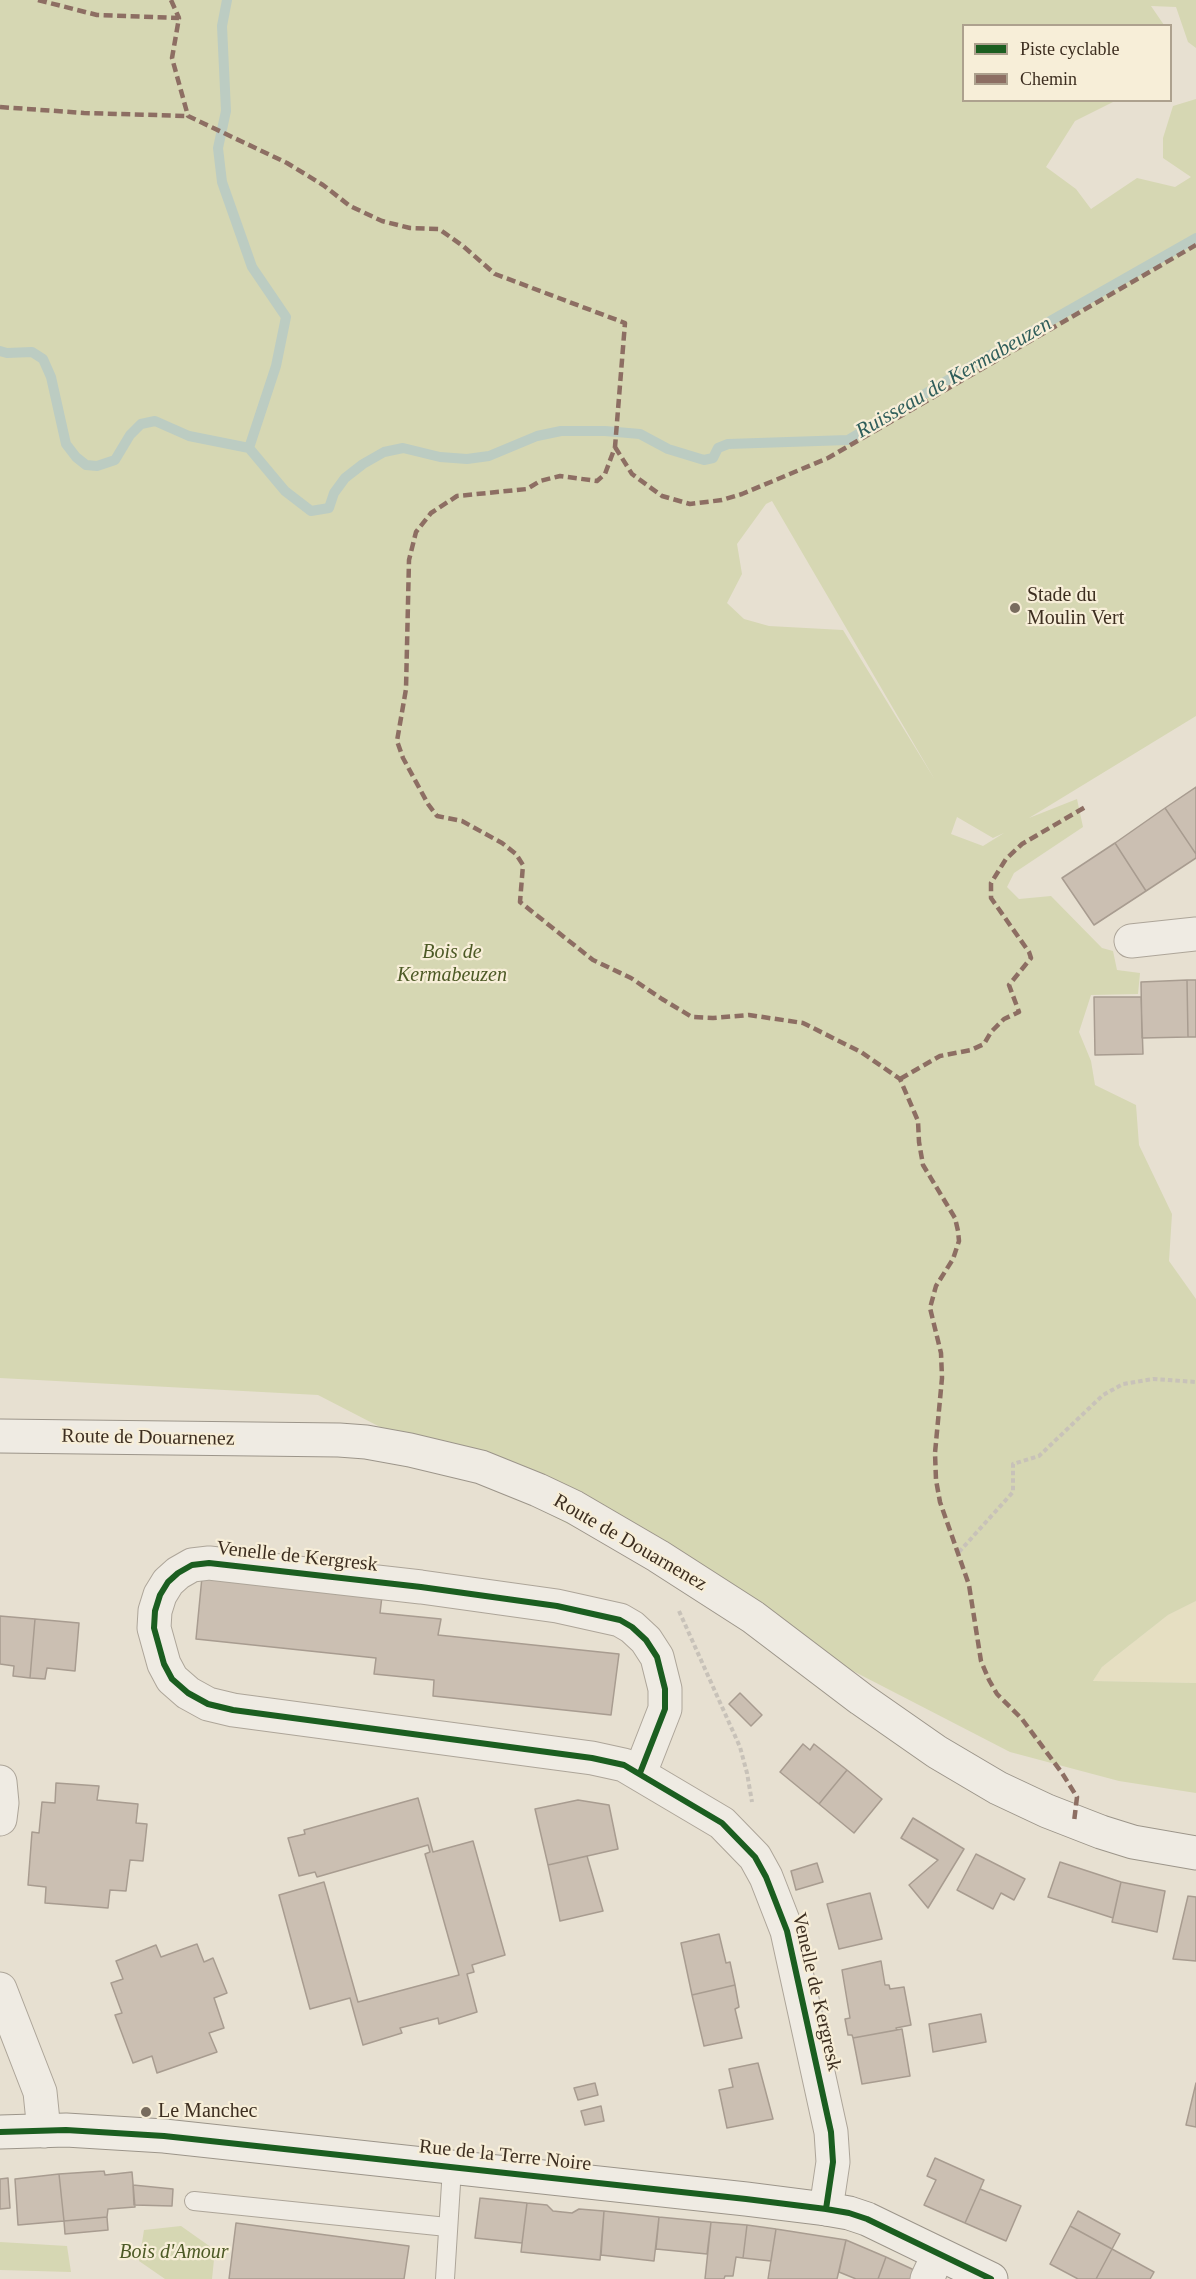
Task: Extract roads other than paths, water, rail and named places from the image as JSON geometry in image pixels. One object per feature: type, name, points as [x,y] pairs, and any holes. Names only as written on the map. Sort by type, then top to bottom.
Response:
[{"type":"street","points":[[1131,941],[1196,934]]},
{"type":"street","name":"Route de Douarnenez","points":[[0,1436],[339,1440],[410,1450],[481,1467],[574,1507],[658,1556],[753,1617],[861,1699],[938,1752],[998,1788],[1030,1804],[1101,1832],[1133,1842],[1196,1853]]},
{"type":"street","name":"Venelle de Kergresk","points":[[640,1773],[665,1709],[665,1689],[657,1658],[646,1640],[633,1627],[620,1620],[557,1606],[421,1587],[210,1563],[192,1565],[178,1573],[168,1582],[160,1595],[155,1611],[154,1628],[164,1664],[172,1679],[188,1693],[208,1704],[233,1710],[592,1758],[624,1765],[722,1823],[754,1857],[766,1877],[787,1931],[831,2132],[832,2162],[826,2209]]},
{"type":"street","points":[[0,1782],[2,1803],[0,1819]]},
{"type":"street","points":[[0,1989],[40,2092],[44,2131]]},
{"type":"street","name":"Rue de la Terre Noire","points":[[0,2132],[91,2131],[164,2136],[849,2212],[867,2219],[933,2267],[991,2279]]},
{"type":"lane","name":"Rue de la Terre Noire","points":[[445,2279],[452,2168]]},
{"type":"lane","points":[[194,2201],[447,2227]]},
{"type":"waterway","points":[[227,0],[222,26],[226,111],[218,148],[222,182],[252,267],[286,317],[276,366],[249,448]]},
{"type":"waterway","name":"Ruisseau de Kermabeuzen","points":[[0,351],[32,352],[43,359],[51,377],[66,444],[86,465],[97,466],[115,460],[130,435],[141,424],[155,421],[189,436],[249,448],[285,491],[311,511],[329,508],[334,493],[345,478],[363,464],[384,452],[403,448],[440,457],[467,459],[489,456],[537,436],[561,431],[605,431],[640,434],[668,449],[704,460],[713,458],[718,448],[728,444],[848,440],[978,362],[1196,238]]},
{"type":"place","name":"Stade du Moulin Vert","points":[[1015,608]]},
{"type":"place","name":"Le Manchec","points":[[146,2112]]},
{"type":"park label","name":"Bois de Kermabeuzen","points":[[452,964]]},
{"type":"park label","name":"Bois d'Amour","points":[[174,2253]]}]
